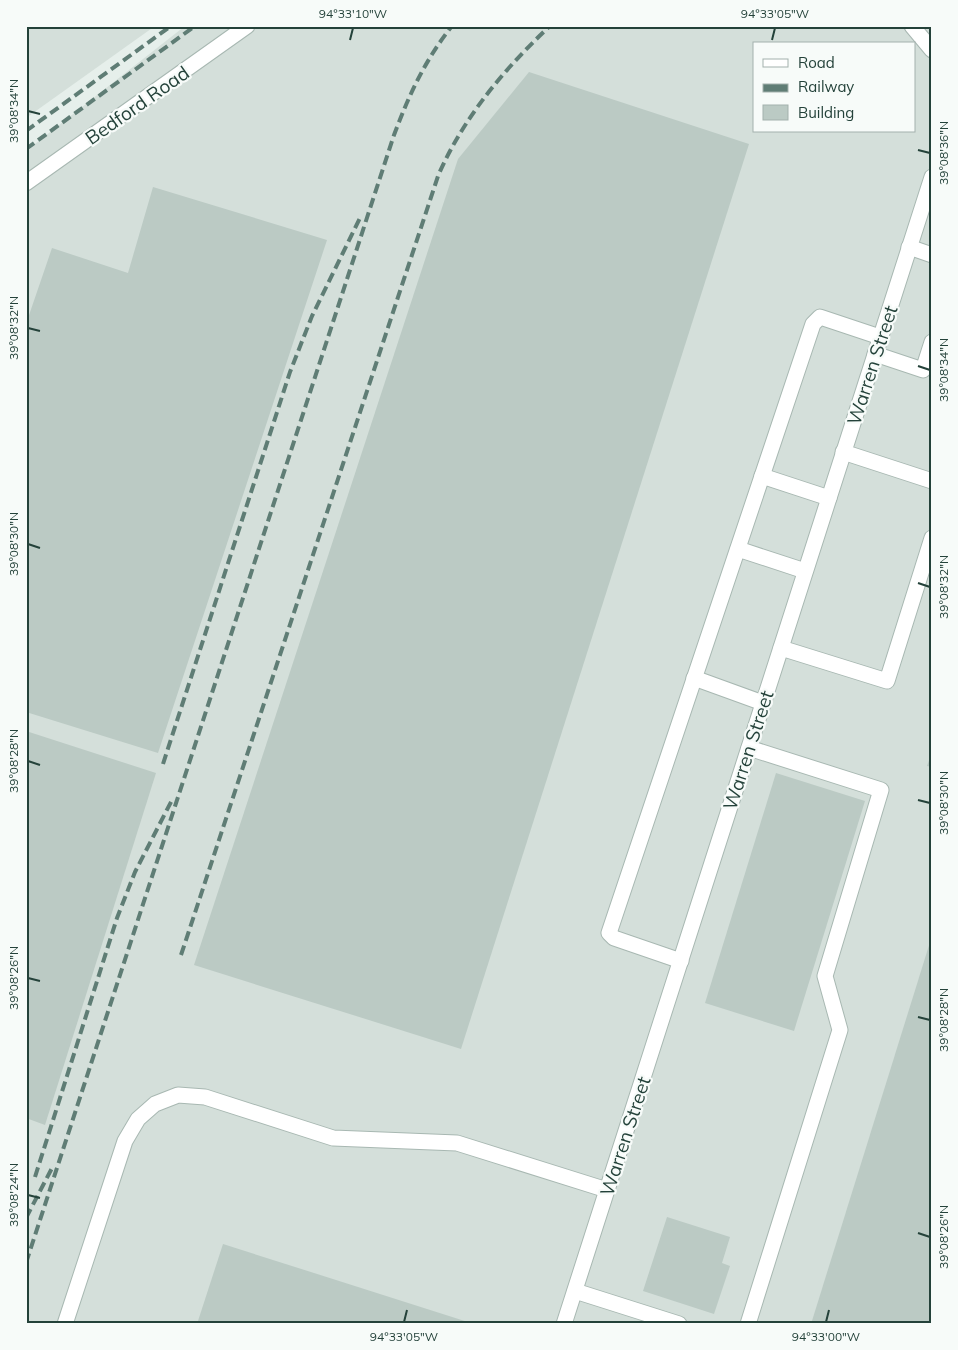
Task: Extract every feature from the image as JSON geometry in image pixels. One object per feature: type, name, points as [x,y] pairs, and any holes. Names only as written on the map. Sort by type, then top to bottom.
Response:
[{"type":"street","name":"Bedford Road","points":[[26,184],[247,26]]},
{"type":"street","points":[[912,26],[932,50]]},
{"type":"street","name":"Warren Street","points":[[564,1324],[932,177]]},
{"type":"street","points":[[909,247],[932,255]]},
{"type":"street","points":[[681,961],[614,938],[609,933],[813,324],[820,317],[880,337]]},
{"type":"street","points":[[875,354],[927,371],[932,342]]},
{"type":"street","points":[[844,452],[932,481]]},
{"type":"street","points":[[762,476],[829,498]]},
{"type":"street","points":[[781,648],[887,681],[932,538]]},
{"type":"street","points":[[738,549],[805,571]]},
{"type":"street","points":[[694,678],[763,703]]},
{"type":"street","points":[[748,1324],[840,1030],[825,976],[881,790],[749,748]]},
{"type":"street","points":[[64,1324],[125,1142],[138,1119],[155,1104],[178,1095],[205,1097],[333,1138],[457,1142],[607,1190]]},
{"type":"street","points":[[575,1291],[679,1324]]},
{"type":"shaded area","points":[[26,26],[155,26],[26,118]]},
{"type":"shaded area","points":[[185,26],[932,26],[932,1324],[26,1324],[26,151]]},
{"type":"building","points":[[529,72],[749,144],[461,1049],[194,965],[458,159]]},
{"type":"building","points":[[153,187],[327,240],[158,753],[26,712],[26,324],[52,248],[128,273]]},
{"type":"building","points":[[26,731],[156,773],[45,1125],[26,1118]]},
{"type":"building","points":[[932,752],[932,767],[927,766]]},
{"type":"building","points":[[776,773],[865,801],[794,1031],[705,1003]]},
{"type":"building","points":[[931,939],[932,1324],[811,1324]]},
{"type":"building","points":[[667,1217],[730,1237],[722,1263],[730,1266],[714,1314],[643,1291]]},
{"type":"building","points":[[223,1244],[471,1323],[471,1324],[197,1324]]},
{"type":"railway","points":[[26,131],[171,26]]},
{"type":"railway","points":[[26,149],[195,26]]},
{"type":"railway","points":[[26,1263],[394,135],[418,78],[452,26]]},
{"type":"railway","points":[[181,955],[438,176],[460,134],[486,95],[517,59],[550,26]]},
{"type":"railway","points":[[163,764],[290,372],[312,316],[361,216]]},
{"type":"railway","points":[[35,1177],[117,918],[135,872],[172,800]]},
{"type":"railway","points":[[26,1218],[52,1168]]}]
